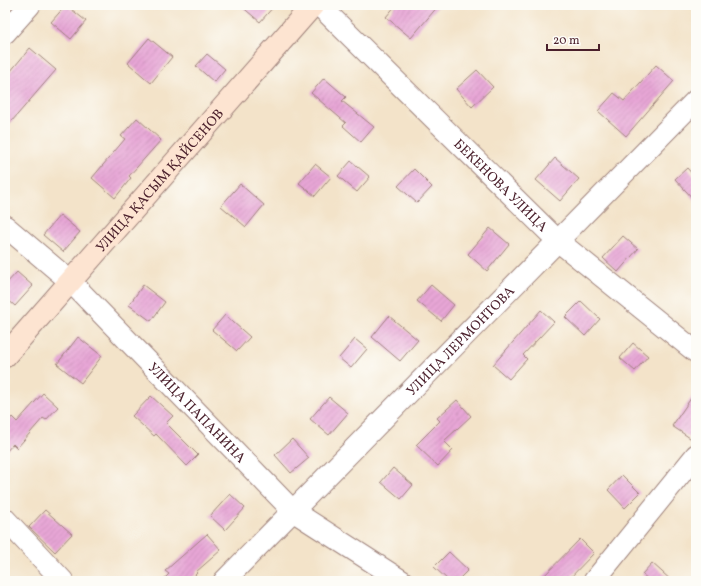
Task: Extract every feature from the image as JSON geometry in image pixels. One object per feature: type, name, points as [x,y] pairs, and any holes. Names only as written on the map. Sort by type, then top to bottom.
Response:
[{"type":"street","points":[[5,33],[30,5]]},
{"type":"street","name":"УЛИЦА ҚАСЫМ ҚАЙСЕНОВ","points":[[5,356],[313,5]]},
{"type":"street","name":"БЕКЕНОВА УЛИЦА","points":[[319,5],[558,241],[696,352]]},
{"type":"street","name":"УЛИЦА ЛЕРМОНТОВА","points":[[224,581],[696,100]]},
{"type":"street","name":"УЛИЦА ПАПАНИНА","points":[[5,226],[71,282],[293,511],[402,581]]},
{"type":"street","points":[[594,581],[696,455]]},
{"type":"street","points":[[5,520],[63,581]]},
{"type":"building","points":[[66,5],[86,21],[71,39],[51,22]]},
{"type":"building","points":[[240,5],[275,5],[260,22]]},
{"type":"building","points":[[396,5],[439,5],[411,38],[386,17]]},
{"type":"building","points":[[149,38],[172,57],[151,83],[128,63]]},
{"type":"building","points":[[30,48],[56,70],[5,129],[5,78]]},
{"type":"building","points":[[207,54],[225,69],[214,82],[196,66]]},
{"type":"building","points":[[656,65],[674,81],[626,136],[598,111],[614,93],[624,101]]},
{"type":"building","points":[[477,70],[493,87],[472,107],[456,89]]},
{"type":"building","points":[[324,78],[346,97],[342,101],[374,127],[361,142],[343,126],[346,123],[311,93]]},
{"type":"building","points":[[137,118],[161,140],[129,176],[131,178],[115,198],[92,178],[125,139],[121,136]]},
{"type":"building","points":[[555,158],[579,179],[560,201],[536,180]]},
{"type":"building","points":[[351,161],[370,177],[357,192],[338,176]]},
{"type":"building","points":[[315,164],[331,177],[315,196],[299,183]]},
{"type":"building","points":[[687,168],[696,178],[696,202],[675,179]]},
{"type":"building","points":[[414,169],[432,187],[417,203],[398,186]]},
{"type":"building","points":[[240,184],[264,205],[246,227],[221,206]]},
{"type":"building","points":[[60,215],[80,232],[63,252],[43,235]]},
{"type":"building","points":[[490,228],[509,244],[487,271],[468,254]]},
{"type":"building","points":[[623,236],[638,249],[618,272],[603,258]]},
{"type":"building","points":[[17,272],[33,286],[15,306],[5,297],[5,285]]},
{"type":"building","points":[[143,285],[165,302],[151,321],[129,305]]},
{"type":"building","points":[[431,285],[454,305],[441,321],[417,301]]},
{"type":"building","points":[[581,301],[600,319],[585,336],[565,317]]},
{"type":"building","points":[[541,310],[554,322],[523,355],[527,359],[509,379],[493,365]]},
{"type":"building","points":[[225,315],[250,337],[237,351],[212,330]]},
{"type":"building","points":[[389,316],[418,340],[400,361],[372,337]]},
{"type":"building","points":[[78,337],[102,356],[81,383],[57,364]]},
{"type":"building","points":[[355,339],[367,349],[351,368],[339,358]]},
{"type":"building","points":[[633,343],[648,356],[635,371],[620,358]]},
{"type":"building","points":[[696,391],[696,442],[672,426]]},
{"type":"building","points":[[43,393],[58,407],[46,420],[43,418],[17,448],[13,444],[5,453],[5,425],[12,417],[17,422]]},
{"type":"building","points":[[151,396],[173,416],[166,423],[198,455],[187,466],[156,434],[154,436],[132,416]]},
{"type":"building","points":[[329,397],[348,413],[329,435],[310,419]]},
{"type":"building","points":[[457,400],[471,416],[444,441],[453,450],[438,466],[416,445],[440,421],[437,418]]},
{"type":"building","points":[[292,439],[309,458],[291,473],[275,455]]},
{"type":"building","points":[[393,468],[413,485],[401,499],[381,482]]},
{"type":"building","points":[[622,475],[640,493],[625,508],[608,490]]},
{"type":"building","points":[[230,494],[245,508],[225,530],[210,516]]},
{"type":"building","points":[[45,510],[72,534],[55,552],[29,527]]},
{"type":"building","points":[[207,534],[221,550],[196,572],[197,573],[189,581],[162,581],[169,574],[165,571]]},
{"type":"building","points":[[580,539],[594,553],[567,581],[539,581]]},
{"type":"building","points":[[449,552],[468,570],[457,581],[449,581],[434,567]]},
{"type":"building","points":[[652,563],[672,581],[650,581],[642,574]]}]
